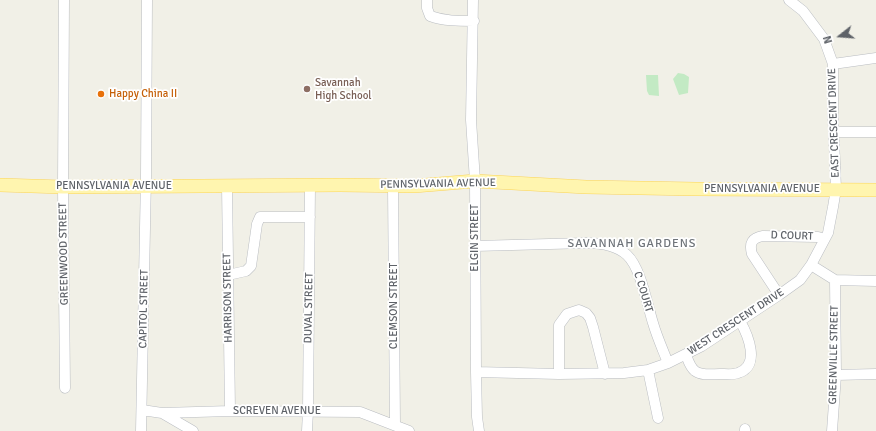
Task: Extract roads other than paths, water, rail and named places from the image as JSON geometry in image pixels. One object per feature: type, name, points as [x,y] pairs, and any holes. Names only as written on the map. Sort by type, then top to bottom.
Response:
[{"type":"main road","name":"PENNSYLVANIA AVENUE","points":[[0,185],[63,187],[227,185],[393,186],[474,181],[586,187],[876,190]]},
{"type":"street","name":"GREENWOOD STREET","points":[[64,0],[63,187],[65,388]]},
{"type":"street","name":"CAPITOL STREET","points":[[141,431],[146,186],[147,0]]},
{"type":"street","points":[[427,0],[427,8],[430,16],[456,22],[474,21]]},
{"type":"street","name":"ELGIN STREET","points":[[473,0],[474,21],[471,75],[471,120],[474,181],[477,417],[479,431]]},
{"type":"street","name":"EAST CRESCENT DRIVE","points":[[789,0],[803,11],[824,39],[833,64],[836,189]]},
{"type":"street","points":[[833,64],[876,58]]},
{"type":"street","points":[[834,132],[876,132]]},
{"type":"street","name":"HARRISON STREET","points":[[227,185],[230,411]]},
{"type":"street","name":"DUVAL STREET","points":[[307,431],[310,185]]},
{"type":"street","name":"CLEMSON STREET","points":[[393,186],[395,425]]},
{"type":"street","name":"WEST CRESCENT DRIVE","points":[[476,372],[559,374],[624,373],[648,370],[686,355],[740,321],[800,280],[812,266],[828,233],[836,189]]},
{"type":"street","points":[[228,276],[246,270],[251,266],[257,224],[260,217],[310,217]]},
{"type":"street","name":"D COURT","points":[[779,295],[752,254],[750,248],[752,241],[755,238],[763,236],[818,237],[824,240]]},
{"type":"street","name":"C COURT","points":[[475,246],[587,243],[604,244],[619,249],[627,254],[634,262],[640,276],[653,325],[668,363]]},
{"type":"street","points":[[812,266],[835,280],[876,281]]},
{"type":"street","name":"GREENVILLE STREET","points":[[832,431],[836,375],[835,280]]},
{"type":"street","points":[[559,374],[559,325],[567,314],[579,310],[586,312],[592,322],[605,374]]},
{"type":"street","points":[[686,355],[691,366],[702,374],[738,374],[744,370],[751,357],[750,340],[740,321]]},
{"type":"street","points":[[648,370],[658,418]]},
{"type":"street","points":[[836,375],[876,374]]},
{"type":"street","name":"SCREVEN AVENUE","points":[[142,410],[162,413],[230,411],[360,412],[409,431]]},
{"type":"street","points":[[162,413],[193,431]]},
{"type":"place","name":"Savannah High School","points":[[307,89]]},
{"type":"place","name":"Happy China II","points":[[101,94]]},
{"type":"district","name":"SAVANNAH GARDENS","points":[[632,244]]}]
